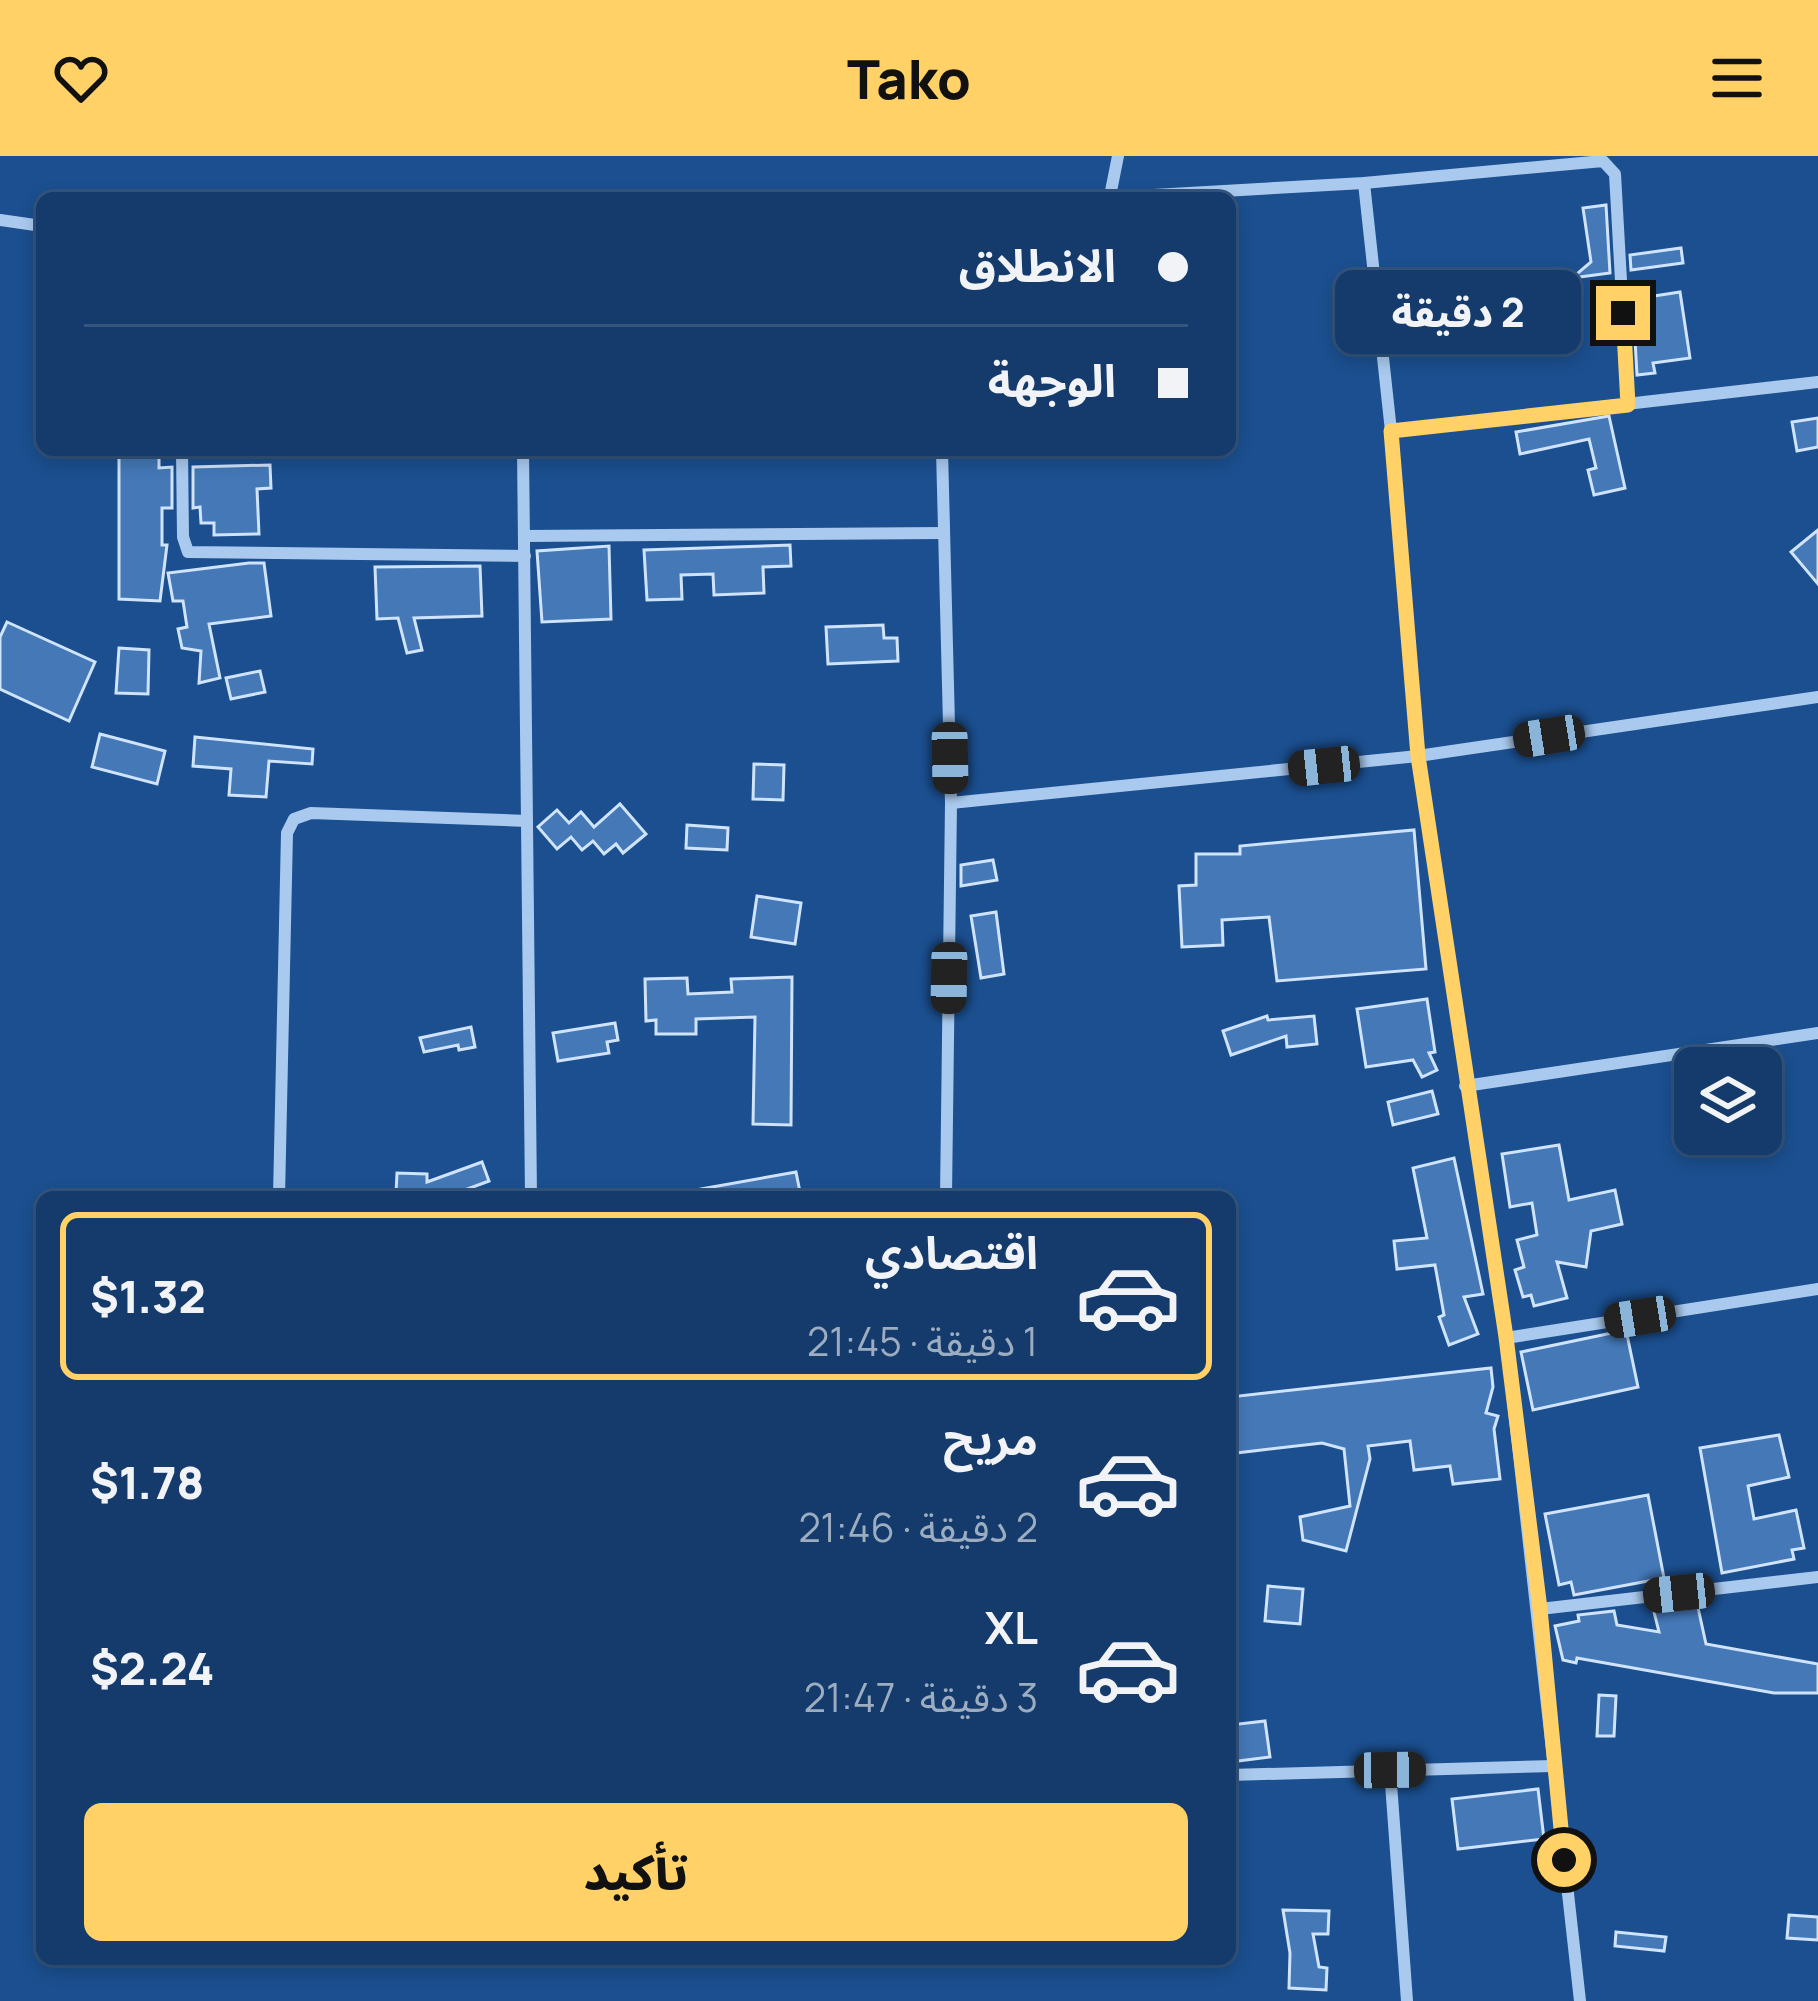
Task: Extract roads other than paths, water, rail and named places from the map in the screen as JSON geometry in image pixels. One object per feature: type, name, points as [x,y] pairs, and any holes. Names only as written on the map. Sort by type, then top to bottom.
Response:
[{"type":"street","points":[[1107,192],[1118,156]]},
{"type":"street","points":[[1198,192],[1364,183],[1603,161],[1615,174],[1628,405]]},
{"type":"street","points":[[1364,183],[1391,431],[1418,756],[1506,1337],[1540,1609],[1580,2001]]},
{"type":"street","points":[[0,220],[36,225]]},
{"type":"street","points":[[1391,431],[1818,382]]},
{"type":"street","points":[[182,456],[183,537],[188,552],[525,556]]},
{"type":"street","points":[[524,456],[531,1191]]},
{"type":"street","points":[[942,456],[950,803],[946,1191]]},
{"type":"street","points":[[524,536],[944,533]]},
{"type":"street","points":[[950,803],[1418,756],[1818,698]]},
{"type":"street","points":[[279,1191],[287,833],[294,819],[311,813],[527,820]]},
{"type":"street","points":[[1465,1086],[1818,1033]]},
{"type":"street","points":[[1506,1337],[1818,1289]]},
{"type":"street","points":[[1540,1609],[1818,1577]]},
{"type":"street","points":[[1236,1774],[1553,1766]]},
{"type":"street","points":[[1390,1770],[1407,2001]]}]
